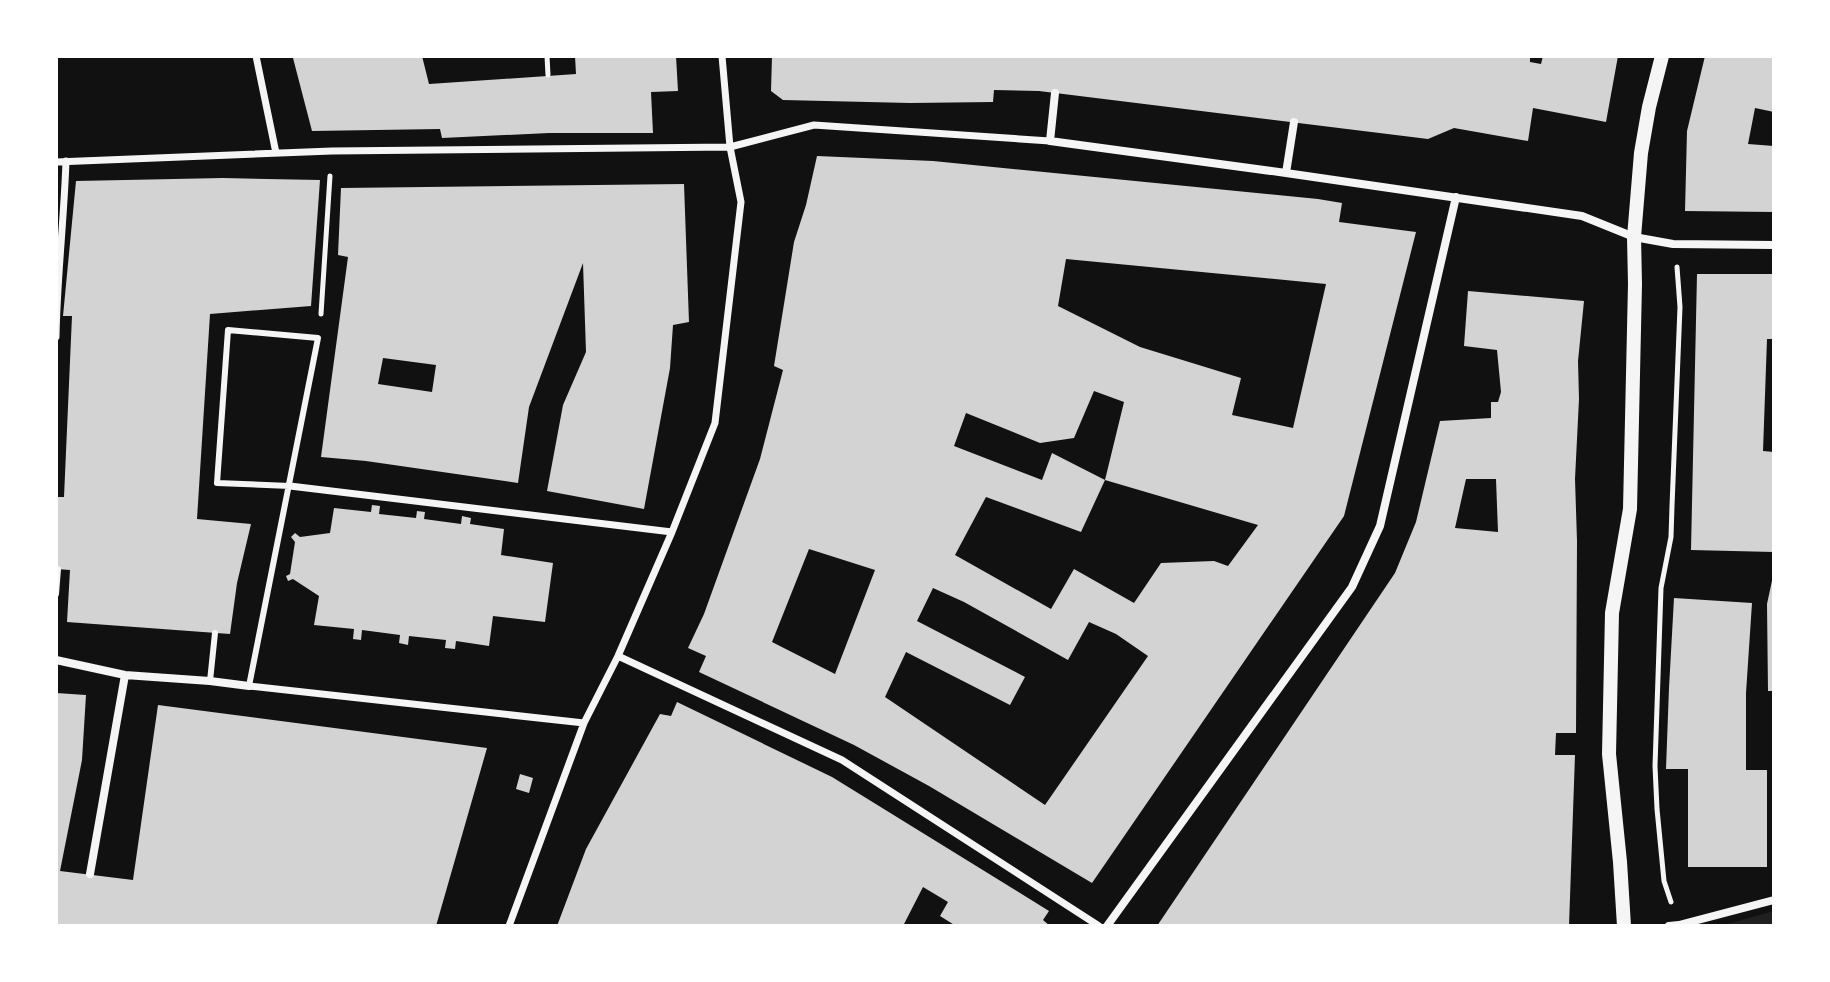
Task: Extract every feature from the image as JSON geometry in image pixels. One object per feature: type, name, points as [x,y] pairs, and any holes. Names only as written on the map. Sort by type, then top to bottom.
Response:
[{"type":"street","points":[[256,56],[276,153]]},
{"type":"street","points":[[509,926],[584,723],[618,656],[715,423],[741,202],[730,147],[722,56]]},
{"type":"street","points":[[1624,926],[1610,776],[1612,613],[1630,509],[1634,237],[1641,153],[1662,56]]},
{"type":"street","points":[[1050,141],[1055,93]]},
{"type":"street","points":[[1286,173],[1294,122]]},
{"type":"street","points":[[56,162],[332,151],[730,147],[814,125],[1050,141],[1582,216],[1634,237],[1673,244],[1774,245]]},
{"type":"street","points":[[56,337],[66,161]]},
{"type":"street","points":[[1107,926],[1352,587],[1380,526],[1456,197]]},
{"type":"street","points":[[290,486],[672,532]]},
{"type":"street","points":[[618,656],[842,760],[1099,926]]},
{"type":"street","points":[[56,660],[125,675],[210,681],[584,723]]},
{"type":"street","points":[[90,874],[125,675]]},
{"type":"street","points":[[1669,926],[1774,900]]},
{"type":"lane","points":[[249,686],[290,486],[318,338],[228,330],[217,483],[290,486]]},
{"type":"lane","points":[[56,594],[58,569]]},
{"type":"lane","points":[[210,681],[215,633]]},
{"type":"path","points":[[547,56],[548,75]]},
{"type":"path","points":[[318,338],[332,151]]},
{"type":"path","points":[[1673,244],[1680,307],[1671,537],[1661,588],[1655,766],[1664,881],[1679,925]]},
{"type":"shaded area","points":[[1774,911],[1774,926],[1723,926],[1724,925]]},
{"type":"building","points":[[422,56],[429,84],[576,74],[575,56],[676,56],[678,91],[651,92],[653,133],[549,133],[442,138],[440,129],[312,131],[293,58]]},
{"type":"building","points":[[772,56],[1530,56],[1530,62],[1541,64],[1543,56],[1618,56],[1606,122],[1533,108],[1528,141],[1454,128],[1428,139],[1039,91],[994,90],[993,102],[783,100],[771,91]]},
{"type":"building","points":[[1705,56],[1774,56],[1774,112],[1755,108],[1748,144],[1774,146],[1774,212],[1685,211],[1687,131]]},
{"type":"building","points":[[817,156],[933,161],[1318,199],[1342,203],[1339,222],[1416,232],[1344,516],[1092,883],[854,745],[699,672],[706,656],[688,648],[704,614],[760,459],[783,370],[774,366],[794,242]],"holes":[[[1066,259],[1326,284],[1293,428],[1232,415],[1241,378],[1140,347],[1058,306]],[[1094,391],[1124,402],[1105,480],[1052,453],[1042,480],[954,446],[966,413],[1040,443],[1074,438]],[[1105,480],[1258,525],[1228,566],[1214,561],[1161,563],[1134,603],[1074,569],[1051,609],[955,555],[986,497],[1081,532]],[[809,549],[875,570],[835,674],[772,642]],[[933,588],[1068,660],[1089,622],[1116,634],[1148,656],[1045,805],[885,697],[906,652],[1010,705],[1025,677],[917,621]]]},
{"type":"building","points":[[320,180],[311,306],[210,314],[197,519],[251,524],[237,583],[230,634],[67,622],[70,570],[56,569],[56,497],[64,497],[72,316],[63,316],[76,181]]},
{"type":"building","points":[[684,184],[689,322],[673,325],[670,368],[644,509],[547,491],[563,405],[586,352],[583,263],[529,407],[518,483],[321,457],[348,257],[338,255],[341,188]],"holes":[[[383,358],[436,365],[432,392],[378,384]]]},
{"type":"building","points":[[1697,274],[1774,274],[1774,339],[1767,339],[1763,451],[1774,452],[1774,552],[1691,550]]},
{"type":"building","points":[[1468,291],[1584,301],[1578,361],[1575,479],[1576,733],[1556,733],[1555,755],[1575,755],[1569,926],[1157,926],[1395,573],[1416,522],[1440,421],[1491,418],[1491,402],[1498,402],[1501,392],[1497,350],[1464,346]],"holes":[[[1466,479],[1496,479],[1498,532],[1455,528]]]},
{"type":"building","points":[[372,505],[380,506],[379,514],[416,518],[417,511],[425,512],[424,519],[461,524],[462,516],[471,518],[470,524],[504,529],[501,555],[553,563],[545,622],[493,616],[489,646],[456,641],[455,649],[445,648],[446,640],[409,636],[408,645],[399,643],[400,635],[362,630],[361,640],[353,639],[354,629],[314,625],[319,596],[293,579],[288,581],[286,576],[290,574],[295,542],[291,537],[295,533],[300,537],[330,533],[334,508],[371,512]]},
{"type":"building","points":[[1773,576],[1774,691],[1768,691],[1767,604]]},
{"type":"building","points":[[1674,598],[1752,603],[1746,693],[1746,770],[1767,770],[1767,867],[1688,867],[1688,769],[1666,769]]},
{"type":"building","points":[[56,693],[86,695],[82,760],[60,871],[133,880],[158,705],[487,748],[436,926],[56,926]]},
{"type":"building","points":[[677,702],[832,777],[1049,911],[1043,920],[1050,926],[956,926],[940,916],[948,902],[923,887],[903,926],[557,926],[586,849],[660,714],[671,716]]},
{"type":"building","points":[[520,774],[533,778],[529,793],[516,789]]}]
